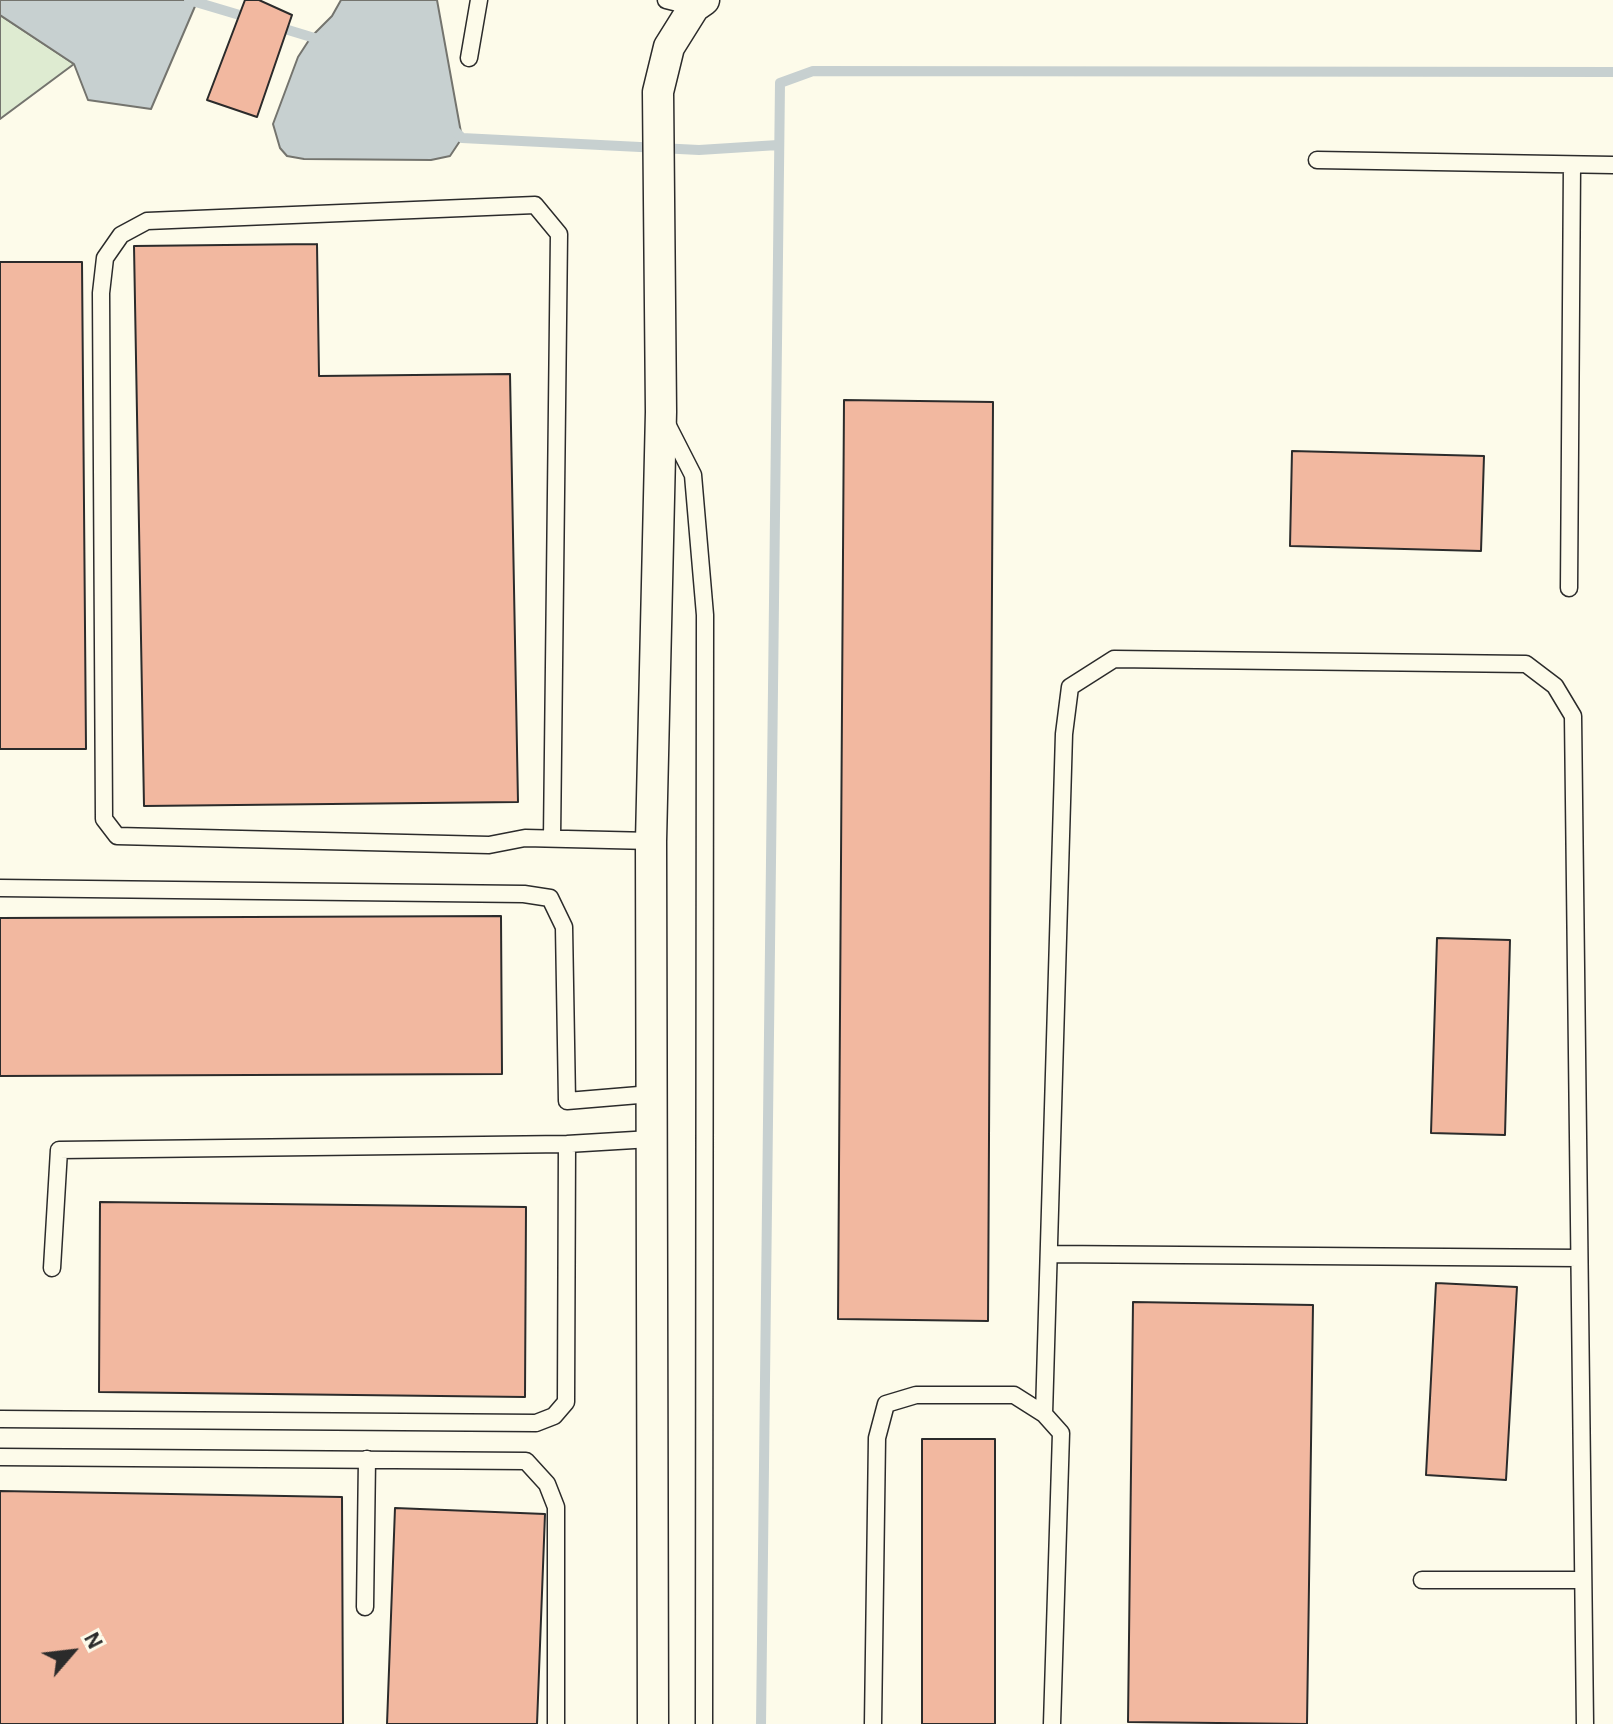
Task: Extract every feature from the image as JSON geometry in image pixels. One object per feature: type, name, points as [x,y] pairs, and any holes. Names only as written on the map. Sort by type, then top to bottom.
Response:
[{"type":"street","points":[[653,1724],[651,841],[661,412],[658,92],[669,47],[688,2]]},
{"type":"lane","points":[[469,58],[479,0]]},
{"type":"lane","points":[[1317,160],[1613,165]]},
{"type":"lane","points":[[1569,588],[1572,165]]},
{"type":"lane","points":[[552,838],[559,234],[535,205],[147,221],[121,235],[105,258],[101,293],[104,819],[117,836],[489,845],[525,838],[651,841]]},
{"type":"lane","points":[[661,412],[693,475],[705,615],[704,1724]]},
{"type":"lane","points":[[1044,1414],[1064,734],[1070,687],[1114,659],[1526,664],[1555,686],[1573,716],[1585,1724]]},
{"type":"lane","points":[[0,888],[524,894],[550,898],[564,927],[567,1101],[651,1094]]},
{"type":"lane","points":[[52,1268],[59,1150],[567,1144],[651,1139]]},
{"type":"lane","points":[[0,1419],[536,1423],[554,1416],[566,1402],[567,1144]]},
{"type":"lane","points":[[1049,1254],[1579,1258]]},
{"type":"lane","points":[[873,1724],[877,1438],[886,1404],[916,1395],[1014,1395],[1044,1414],[1061,1433],[1052,1724]]},
{"type":"lane","points":[[0,1457],[526,1461],[547,1484],[556,1507],[556,1724]]},
{"type":"lane","points":[[365,1607],[367,1459]]},
{"type":"lane","points":[[1422,1580],[1583,1580]]},
{"type":"green space","points":[[0,15],[74,64],[0,119]]},
{"type":"shaded area","points":[[0,0],[195,0],[196,4],[151,109],[88,100],[74,64],[0,15]]},
{"type":"shaded area","points":[[341,0],[437,0],[462,138],[450,156],[431,160],[304,159],[287,156],[280,148],[273,124],[298,57],[311,37],[332,16]]},
{"type":"building","points":[[245,0],[259,0],[292,15],[257,117],[207,100]]},
{"type":"building","points":[[317,244],[319,376],[510,374],[518,802],[144,806],[134,246]]},
{"type":"building","points":[[0,262],[82,262],[86,749],[0,749]]},
{"type":"building","points":[[844,400],[993,402],[988,1321],[838,1319]]},
{"type":"building","points":[[1292,451],[1484,456],[1481,551],[1290,546]]},
{"type":"building","points":[[501,916],[502,1074],[0,1076],[0,918]]},
{"type":"building","points":[[1437,938],[1510,940],[1505,1135],[1431,1133]]},
{"type":"building","points":[[100,1202],[526,1207],[525,1397],[99,1392]]},
{"type":"building","points":[[1436,1283],[1517,1287],[1506,1480],[1426,1475]]},
{"type":"building","points":[[1133,1302],[1313,1305],[1307,1724],[1128,1722]]},
{"type":"building","points":[[922,1439],[995,1439],[995,1724],[922,1724]]},
{"type":"building","points":[[0,1491],[342,1497],[343,1724],[0,1724]]},
{"type":"building","points":[[395,1508],[545,1514],[537,1724],[387,1724]]},
{"type":"waterway","points":[[189,0],[253,19]]},
{"type":"waterway","points":[[275,26],[321,40]]},
{"type":"waterway","points":[[761,1724],[780,83],[813,71],[1613,72]]},
{"type":"waterway","points":[[454,130],[462,138],[699,150],[778,145]]}]
